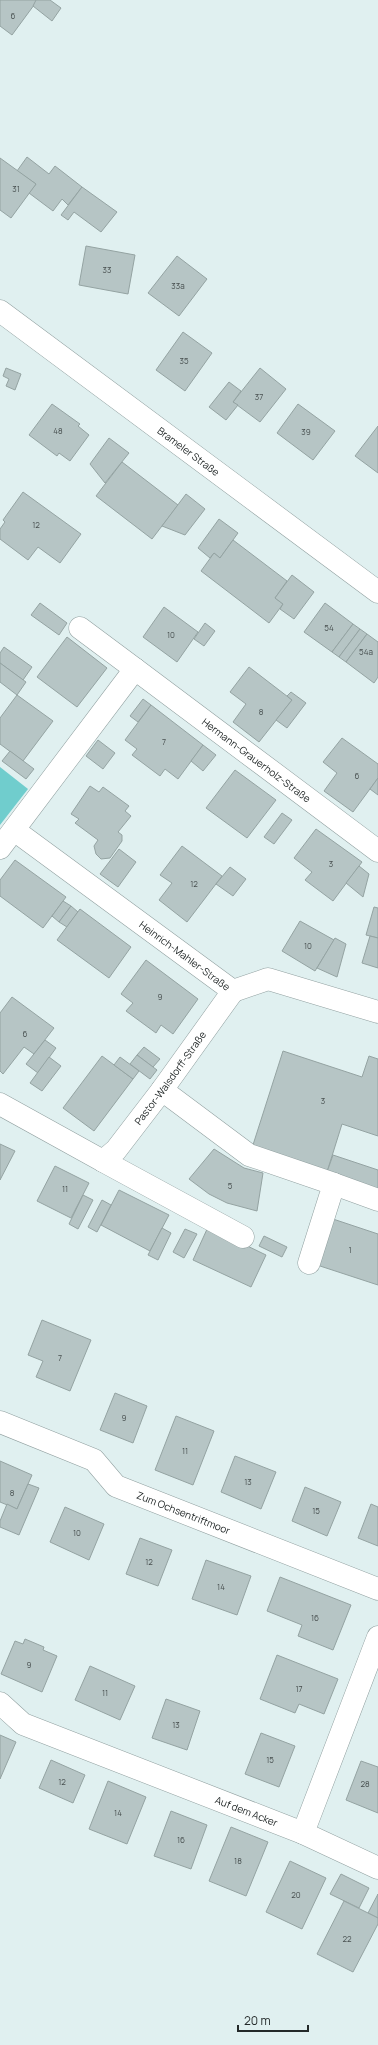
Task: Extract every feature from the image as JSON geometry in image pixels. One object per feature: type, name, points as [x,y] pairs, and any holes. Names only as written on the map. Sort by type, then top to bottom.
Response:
[{"type":"street","name":"Brameler Straße","points":[[0,311],[378,592]]},
{"type":"street","name":"Hermann-Grauerholz-Straße","points":[[80,628],[378,851]]},
{"type":"street","points":[[0,848],[135,669]]},
{"type":"street","name":"Heinrich-Mahler-Straße","points":[[14,830],[233,991],[268,979],[378,1012]]},
{"type":"street","name":"Pastor-Walsdorff-Straße","points":[[103,1161],[116,1150],[162,1090],[233,991]]},
{"type":"street","points":[[162,1090],[249,1155],[378,1200]]},
{"type":"street","points":[[0,1104],[243,1237]]},
{"type":"street","points":[[309,1263],[334,1184]]},
{"type":"street","name":"Zum Ochsentriftmoor","points":[[0,1422],[94,1460],[116,1486],[378,1589]]},
{"type":"street","points":[[303,1833],[378,1637]]},
{"type":"street","name":"Auf dem Acker","points":[[0,1703],[23,1724],[303,1833],[378,1868]]},
{"type":"shaded area","points":[[0,767],[28,789],[0,825]]},
{"type":"building","points":[[0,0],[37,1],[12,35],[0,26]]},
{"type":"building","points":[[36,0],[50,0],[61,8],[52,21],[33,6]]},
{"type":"building","points":[[27,157],[49,174],[55,166],[82,187],[68,205],[62,199],[53,211],[29,193],[36,184],[17,171]]},
{"type":"building","points":[[0,158],[36,184],[11,218],[0,210]]},
{"type":"building","points":[[82,187],[117,212],[101,232],[74,212],[68,220],[61,215]]},
{"type":"building","points":[[86,246],[135,255],[128,294],[79,285]]},
{"type":"building","points":[[177,256],[207,279],[179,316],[148,293]]},
{"type":"building","points":[[183,332],[212,353],[185,391],[156,370]]},
{"type":"building","points":[[6,368],[21,374],[15,390],[6,386],[9,379],[3,376]]},
{"type":"building","points":[[260,368],[286,389],[260,422],[233,402]]},
{"type":"building","points":[[229,382],[241,391],[233,402],[238,405],[226,420],[209,407]]},
{"type":"building","points":[[52,404],[80,424],[78,426],[89,435],[70,461],[59,453],[57,456],[29,435]]},
{"type":"building","points":[[298,404],[335,431],[313,460],[277,433]]},
{"type":"building","points":[[378,426],[378,473],[355,456]]},
{"type":"building","points":[[109,438],[129,453],[105,483],[90,464]]},
{"type":"building","points":[[122,462],[178,505],[152,539],[96,496]]},
{"type":"building","points":[[23,492],[81,534],[60,563],[38,547],[28,560],[0,539],[0,529],[5,522],[3,520]]},
{"type":"building","points":[[186,494],[205,509],[185,535],[162,526]]},
{"type":"building","points":[[219,519],[238,533],[220,558],[214,553],[210,558],[198,548]]},
{"type":"building","points":[[233,540],[287,581],[275,598],[283,604],[269,623],[201,571],[214,553],[220,558]]},
{"type":"building","points":[[292,575],[314,592],[294,619],[280,609],[283,604],[275,598]]},
{"type":"building","points":[[40,603],[67,623],[59,635],[31,615]]},
{"type":"building","points":[[325,603],[353,624],[332,652],[304,632]]},
{"type":"building","points":[[164,607],[198,632],[177,662],[143,637]]},
{"type":"building","points":[[205,623],[215,631],[204,646],[194,639]]},
{"type":"building","points":[[353,624],[360,629],[339,657],[332,652]]},
{"type":"building","points":[[360,629],[367,634],[346,662],[339,657]]},
{"type":"building","points":[[367,634],[378,642],[378,677],[374,683],[346,662]]},
{"type":"building","points":[[67,637],[107,668],[77,707],[37,677]]},
{"type":"building","points":[[4,647],[32,667],[23,680],[0,663],[0,653]]},
{"type":"building","points":[[0,663],[26,682],[17,695],[0,682]]},
{"type":"building","points":[[249,667],[292,700],[259,742],[233,722],[246,704],[230,692]]},
{"type":"building","points":[[291,692],[306,703],[287,728],[276,720],[292,700],[287,696]]},
{"type":"building","points":[[17,695],[53,721],[23,761],[0,744],[0,718]]},
{"type":"building","points":[[143,699],[151,705],[138,722],[130,716]]},
{"type":"building","points":[[151,705],[203,745],[178,779],[165,769],[160,776],[132,755],[137,749],[125,740]]},
{"type":"building","points":[[342,738],[378,764],[378,778],[353,812],[324,791],[337,773],[323,762]]},
{"type":"building","points":[[98,740],[115,753],[103,769],[86,756]]},
{"type":"building","points":[[203,745],[216,755],[203,771],[191,761]]},
{"type":"building","points":[[10,751],[34,769],[26,779],[2,761]]},
{"type":"building","points":[[235,770],[276,800],[247,838],[206,808]]},
{"type":"building","points":[[378,778],[378,795],[370,789]]},
{"type":"building","points":[[90,786],[99,792],[103,787],[129,806],[125,811],[131,816],[118,832],[122,835],[122,841],[110,858],[101,859],[96,854],[94,846],[98,840],[75,823],[79,819],[71,814]]},
{"type":"building","points":[[282,813],[292,820],[274,844],[264,837]]},
{"type":"building","points":[[316,829],[362,862],[333,901],[305,880],[312,872],[294,858]]},
{"type":"building","points":[[182,846],[222,876],[187,922],[159,900],[172,883],[160,875]]},
{"type":"building","points":[[119,849],[136,862],[118,887],[100,874]]},
{"type":"building","points":[[15,860],[66,897],[43,928],[0,896],[0,880]]},
{"type":"building","points":[[359,866],[369,874],[363,897],[346,883]]},
{"type":"building","points":[[230,867],[246,879],[233,896],[216,884]]},
{"type":"building","points":[[63,901],[71,906],[59,922],[52,916]]},
{"type":"building","points":[[71,906],[78,912],[67,927],[59,922]]},
{"type":"building","points":[[374,907],[378,908],[378,938],[366,935]]},
{"type":"building","points":[[80,909],[131,947],[109,978],[57,940]]},
{"type":"building","points":[[300,921],[334,940],[315,971],[282,951]]},
{"type":"building","points":[[370,936],[378,938],[378,968],[362,963]]},
{"type":"building","points":[[335,938],[346,944],[337,977],[317,968]]},
{"type":"building","points":[[146,960],[198,999],[173,1034],[161,1025],[156,1033],[126,1011],[133,1003],[121,994]]},
{"type":"building","points":[[12,997],[54,1028],[34,1054],[24,1047],[3,1074],[0,1071],[0,1013]]},
{"type":"building","points":[[45,1040],[56,1048],[38,1073],[26,1064]]},
{"type":"building","points":[[144,1047],[160,1059],[153,1067],[137,1055]]},
{"type":"building","points":[[283,1051],[362,1077],[369,1056],[378,1059],[378,1136],[342,1124],[327,1172],[252,1148]]},
{"type":"building","points":[[137,1055],[157,1070],[150,1079],[130,1064]]},
{"type":"building","points":[[102,1056],[133,1079],[94,1131],[63,1108]]},
{"type":"building","points":[[49,1057],[61,1066],[42,1091],[30,1083]]},
{"type":"building","points":[[120,1057],[139,1071],[133,1079],[114,1065]]},
{"type":"building","points":[[0,1144],[15,1151],[0,1180]]},
{"type":"building","points":[[214,1149],[244,1168],[263,1173],[257,1211],[227,1203],[209,1194],[189,1179]]},
{"type":"building","points":[[333,1155],[378,1170],[378,1189],[327,1172]]},
{"type":"building","points":[[55,1166],[89,1183],[71,1218],[37,1201]]},
{"type":"building","points":[[119,1190],[169,1215],[150,1251],[101,1225]]},
{"type":"building","points":[[83,1195],[93,1200],[78,1229],[69,1224]]},
{"type":"building","points":[[102,1200],[111,1205],[97,1232],[88,1227]]},
{"type":"building","points":[[333,1219],[378,1234],[378,1285],[317,1265]]},
{"type":"building","points":[[208,1227],[266,1255],[251,1287],[193,1260]]},
{"type":"building","points":[[162,1228],[171,1233],[158,1260],[148,1255]]},
{"type":"building","points":[[185,1229],[197,1234],[184,1258],[173,1252]]},
{"type":"building","points":[[264,1236],[287,1247],[282,1257],[259,1246]]},
{"type":"building","points":[[42,1320],[91,1340],[70,1391],[36,1377],[43,1361],[28,1355]]},
{"type":"building","points":[[115,1393],[147,1406],[133,1443],[100,1430]]},
{"type":"building","points":[[176,1416],[214,1431],[193,1485],[155,1470]]},
{"type":"building","points":[[235,1456],[276,1472],[261,1509],[221,1492]]},
{"type":"building","points":[[0,1461],[32,1475],[17,1509],[0,1502]]},
{"type":"building","points":[[28,1484],[39,1488],[19,1535],[0,1527],[0,1521],[7,1504],[17,1509]]},
{"type":"building","points":[[305,1487],[341,1502],[327,1536],[292,1521]]},
{"type":"building","points":[[371,1504],[378,1507],[378,1546],[358,1538]]},
{"type":"building","points":[[65,1507],[104,1524],[89,1560],[50,1542]]},
{"type":"building","points":[[140,1538],[172,1550],[158,1586],[126,1574]]},
{"type":"building","points":[[206,1560],[251,1576],[237,1615],[192,1599]]},
{"type":"building","points":[[280,1577],[351,1605],[333,1650],[298,1636],[302,1625],[267,1611]]},
{"type":"building","points":[[25,1639],[44,1647],[43,1650],[57,1656],[42,1692],[1,1674],[15,1641],[23,1644]]},
{"type":"building","points":[[277,1655],[338,1679],[324,1714],[299,1704],[295,1713],[260,1699]]},
{"type":"building","points":[[90,1666],[135,1686],[120,1720],[75,1700]]},
{"type":"building","points":[[166,1699],[200,1711],[187,1750],[152,1738]]},
{"type":"building","points":[[261,1733],[295,1746],[279,1787],[245,1774]]},
{"type":"building","points":[[0,1735],[16,1742],[0,1779]]},
{"type":"building","points":[[51,1760],[85,1775],[73,1803],[39,1788]]},
{"type":"building","points":[[361,1761],[378,1767],[378,1813],[346,1800]]},
{"type":"building","points":[[108,1781],[146,1797],[127,1844],[89,1829]]},
{"type":"building","points":[[171,1811],[207,1825],[191,1869],[154,1856]]},
{"type":"building","points":[[231,1827],[268,1842],[246,1896],[209,1881]]},
{"type":"building","points":[[290,1861],[326,1878],[302,1929],[266,1912]]},
{"type":"building","points":[[341,1874],[369,1888],[359,1908],[330,1894]]},
{"type":"building","points":[[378,1894],[378,1918],[368,1913]]},
{"type":"building","points":[[344,1901],[378,1918],[378,1924],[353,1972],[317,1954]]}]
